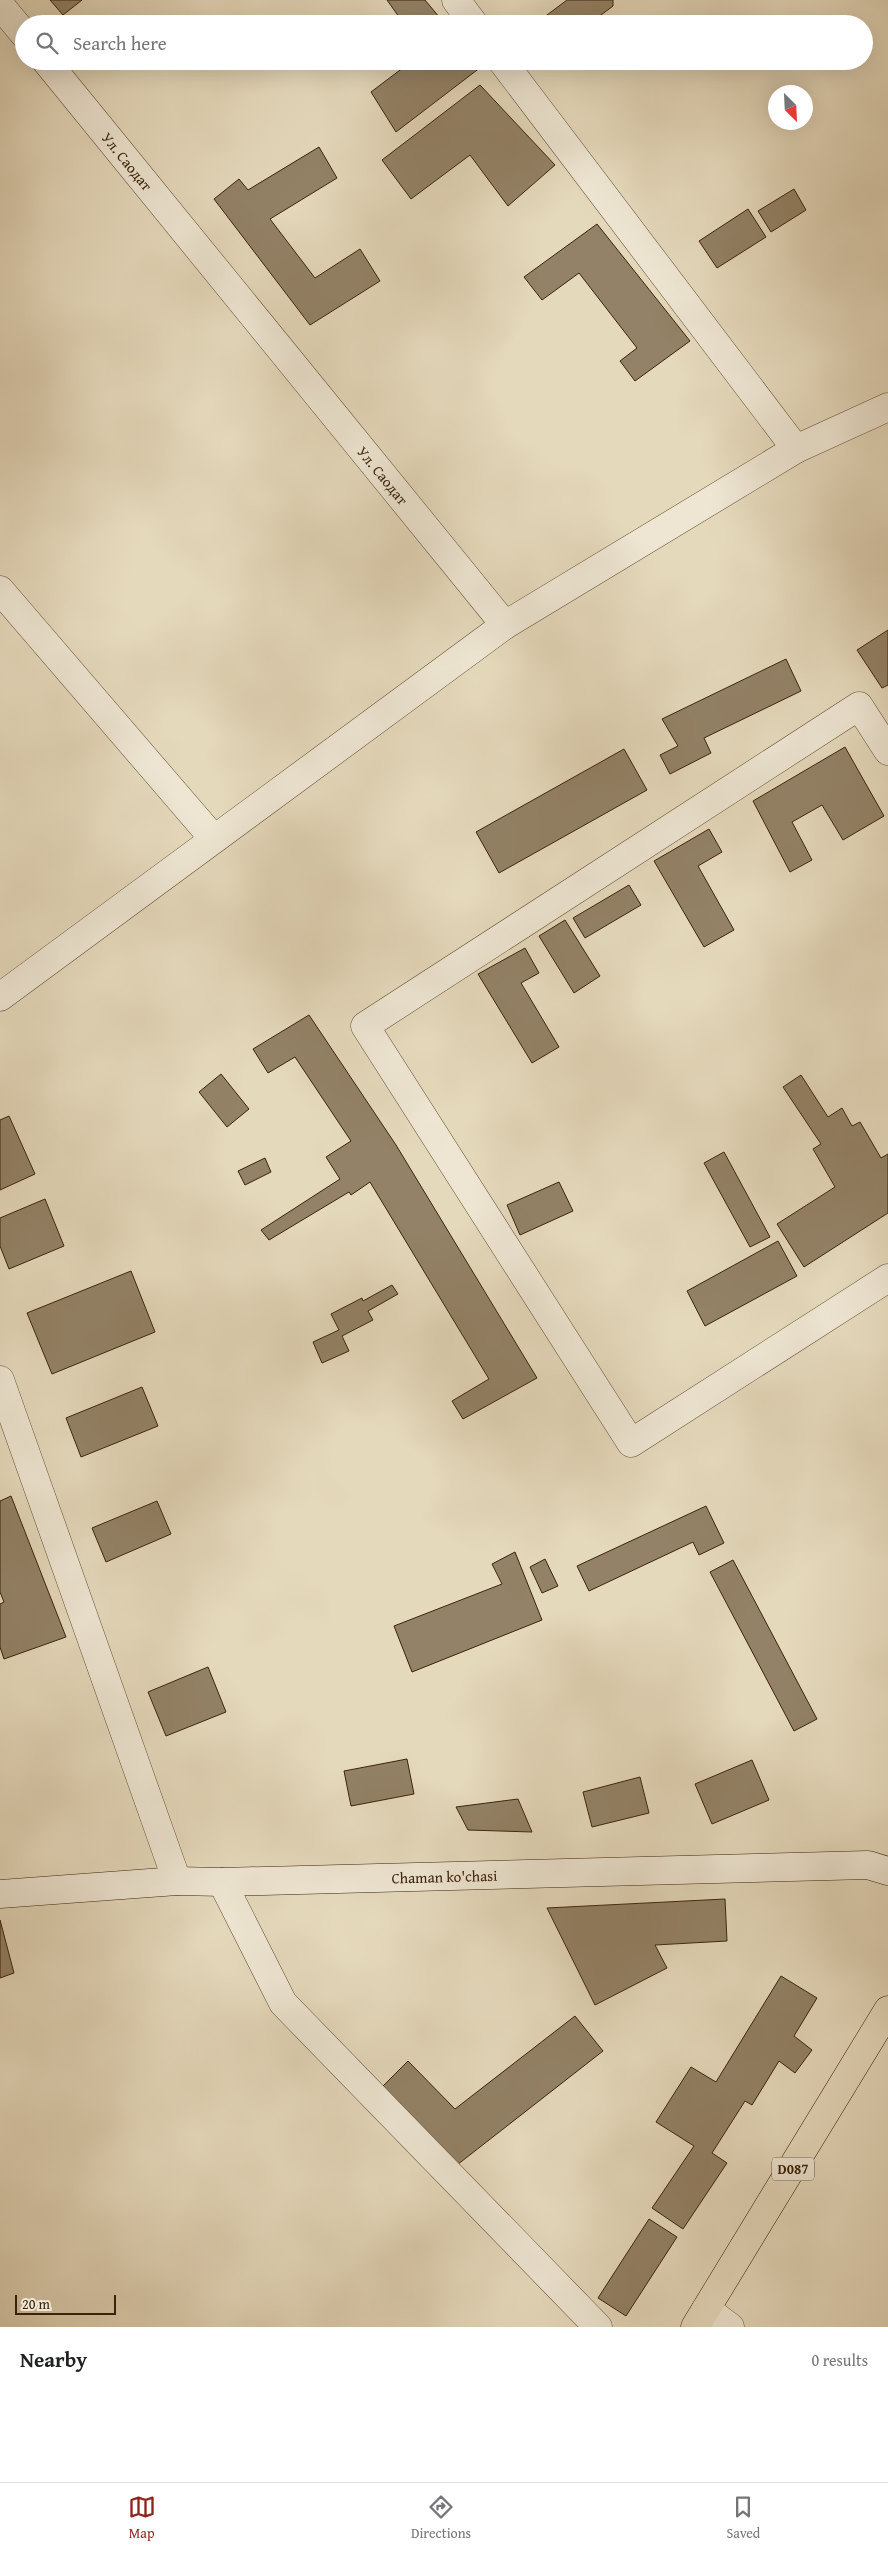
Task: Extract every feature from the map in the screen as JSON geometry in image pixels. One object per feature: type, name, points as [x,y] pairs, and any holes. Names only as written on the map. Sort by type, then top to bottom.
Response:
[{"type":"main road","name":"D087","points":[[700,2318],[888,2010]]},
{"type":"street","points":[[456,0],[467,15]]},
{"type":"street","points":[[0,5],[15,23]]},
{"type":"street","name":"Ул. Саодат","points":[[53,70],[504,625]]},
{"type":"street","points":[[509,70],[796,449]]},
{"type":"street","points":[[0,997],[504,625],[796,449],[888,407]]},
{"type":"street","points":[[0,590],[214,839]]},
{"type":"street","points":[[888,751],[860,706],[365,1026],[631,1443],[888,1278]]},
{"type":"street","points":[[0,1380],[177,1881]]},
{"type":"street","name":"Chaman ko'chasi","points":[[0,1894],[177,1881],[222,1882],[868,1866],[888,1871]]},
{"type":"street","points":[[222,1882],[283,2003],[598,2327]]},
{"type":"street","points":[[700,2318],[730,2327]]},
{"type":"building","points":[[50,0],[82,0],[63,15]]},
{"type":"building","points":[[387,0],[425,0],[438,15],[398,15]]},
{"type":"building","points":[[567,0],[613,0],[613,6],[601,15],[547,15]]},
{"type":"building","points":[[400,70],[477,70],[396,132],[371,92]]},
{"type":"building","points":[[480,85],[555,165],[508,206],[470,155],[411,199],[382,160]]},
{"type":"building","points":[[319,147],[337,178],[270,219],[315,278],[360,249],[380,281],[310,325],[214,199],[239,179],[248,190]]},
{"type":"building","points":[[794,189],[806,210],[771,232],[758,211]]},
{"type":"building","points":[[748,209],[766,237],[717,268],[699,241]]},
{"type":"building","points":[[597,224],[690,341],[635,381],[620,361],[637,348],[579,273],[542,300],[524,277]]},
{"type":"building","points":[[888,630],[888,685],[882,688],[857,650]]},
{"type":"building","points":[[786,659],[801,691],[704,738],[711,753],[670,774],[660,755],[678,746],[662,719]]},
{"type":"building","points":[[845,747],[884,816],[843,840],[822,805],[792,822],[812,860],[790,872],[753,801]]},
{"type":"building","points":[[624,749],[647,790],[499,873],[476,832]]},
{"type":"building","points":[[709,829],[722,852],[698,866],[734,930],[704,947],[654,861]]},
{"type":"building","points":[[629,885],[641,905],[585,938],[573,918]]},
{"type":"building","points":[[565,920],[600,976],[574,993],[539,936]]},
{"type":"building","points":[[525,948],[539,973],[521,983],[559,1047],[532,1063],[478,974]]},
{"type":"building","points":[[309,1015],[396,1145],[537,1378],[463,1419],[452,1401],[489,1379],[370,1182],[351,1195],[349,1192],[269,1240],[261,1230],[340,1179],[326,1157],[351,1141],[295,1057],[268,1073],[253,1049]]},
{"type":"building","points":[[221,1074],[249,1109],[227,1127],[199,1092]]},
{"type":"building","points":[[801,1075],[828,1117],[842,1108],[852,1126],[860,1122],[881,1158],[888,1154],[888,1213],[804,1267],[777,1224],[835,1187],[813,1149],[821,1144],[783,1087]]},
{"type":"building","points":[[9,1116],[35,1174],[0,1190],[0,1120]]},
{"type":"building","points":[[724,1152],[770,1237],[750,1247],[704,1163]]},
{"type":"building","points":[[265,1158],[271,1172],[245,1185],[238,1171]]},
{"type":"building","points":[[559,1182],[573,1211],[520,1235],[507,1205]]},
{"type":"building","points":[[45,1199],[64,1246],[9,1269],[0,1246],[0,1218]]},
{"type":"building","points":[[778,1241],[797,1276],[705,1326],[687,1291]]},
{"type":"building","points":[[131,1271],[155,1332],[52,1374],[27,1313]]},
{"type":"building","points":[[392,1285],[398,1294],[368,1311],[373,1320],[342,1336],[349,1351],[322,1363],[313,1342],[339,1330],[331,1314],[362,1298],[363,1301]]},
{"type":"building","points":[[142,1387],[158,1426],[81,1457],[66,1418]]},
{"type":"building","points":[[11,1496],[66,1637],[4,1659],[0,1647],[0,1604],[4,1602],[0,1592],[0,1501]]},
{"type":"building","points":[[157,1501],[171,1534],[106,1562],[92,1528]]},
{"type":"building","points":[[706,1506],[724,1543],[699,1555],[693,1542],[589,1591],[577,1566]]},
{"type":"building","points":[[515,1552],[542,1620],[412,1672],[394,1626],[502,1584],[492,1564]]},
{"type":"building","points":[[545,1559],[558,1586],[542,1593],[530,1567]]},
{"type":"building","points":[[733,1560],[817,1719],[794,1731],[710,1572]]},
{"type":"building","points":[[208,1667],[226,1712],[166,1736],[148,1692]]},
{"type":"building","points":[[407,1759],[414,1794],[351,1806],[344,1771]]},
{"type":"building","points":[[752,1760],[769,1800],[712,1824],[695,1784]]},
{"type":"building","points":[[640,1777],[649,1813],[592,1827],[583,1792]]},
{"type":"building","points":[[518,1799],[532,1832],[468,1830],[456,1807]]},
{"type":"building","points":[[725,1899],[727,1941],[655,1945],[667,1968],[595,2005],[547,1908]]},
{"type":"building","points":[[0,1920],[14,1973],[0,1978]]},
{"type":"building","points":[[781,1976],[817,1998],[794,2036],[812,2050],[795,2073],[779,2061],[752,2105],[745,2101],[712,2153],[727,2163],[683,2229],[652,2208],[694,2146],[656,2122],[691,2067],[716,2082]]},
{"type":"building","points":[[575,2016],[603,2051],[457,2165],[382,2087],[408,2061],[455,2109]]},
{"type":"building","points":[[649,2219],[677,2237],[626,2316],[598,2298]]}]
